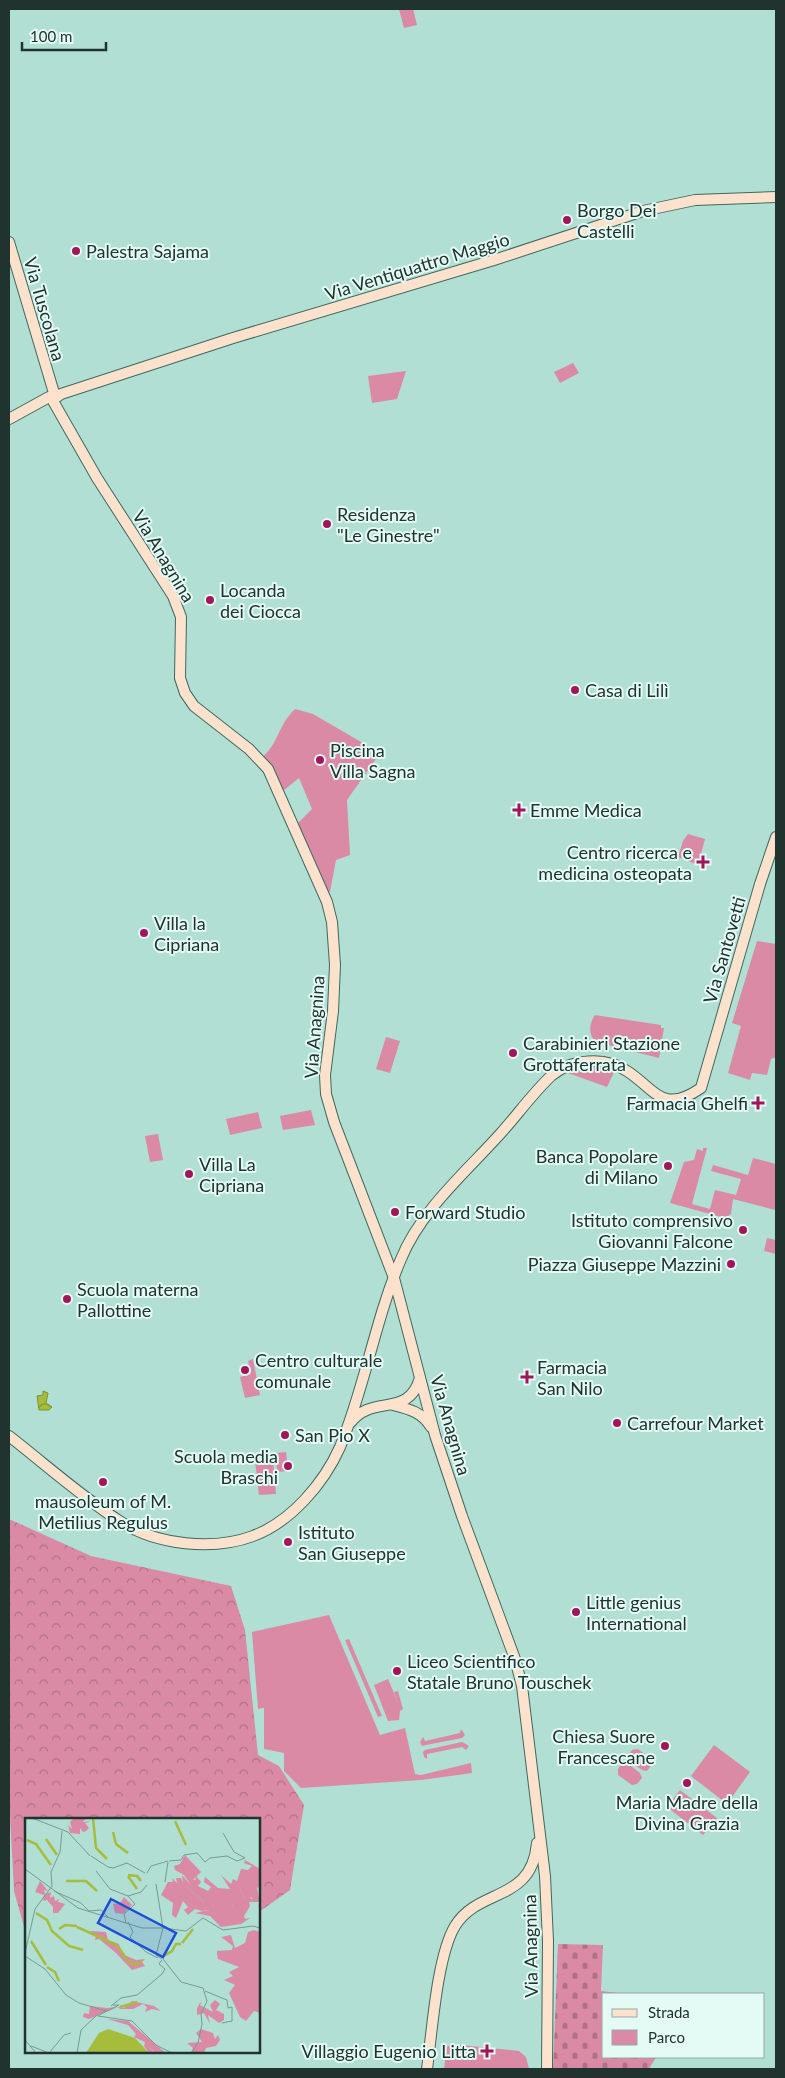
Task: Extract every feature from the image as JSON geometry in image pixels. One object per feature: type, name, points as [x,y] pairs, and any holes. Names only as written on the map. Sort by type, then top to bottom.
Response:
[{"type":"main road","name":"Via Ventiquattro Maggio","points":[[9,419],[55,396],[233,338],[507,256],[644,210],[694,200],[776,196]]},
{"type":"main road","name":"Via Tuscolana","points":[[9,242],[55,396]]},
{"type":"main road","name":"Via Anagnina","points":[[55,396],[97,478],[173,596],[181,617],[180,678],[185,694],[194,706],[249,749],[268,769],[327,902],[332,922],[335,965],[334,1011],[325,1075],[326,1094],[334,1122],[394,1278],[435,1434],[460,1512],[519,1675],[545,1876],[548,1941],[547,2069]]},
{"type":"main road","name":"Via Santovetti","points":[[9,1436],[121,1523],[170,1540],[219,1544],[253,1536],[266,1530],[304,1501],[327,1470],[339,1449],[404,1252],[437,1204],[545,1082],[570,1064],[594,1062],[622,1068],[651,1092],[668,1099],[683,1098],[701,1088],[760,884],[776,836]]},
{"type":"main road","points":[[388,1296],[394,1294],[400,1299]]},
{"type":"main road","points":[[347,1427],[356,1416],[372,1407],[392,1405],[407,1400],[416,1392],[420,1377]]},
{"type":"main road","points":[[358,1392],[365,1404],[372,1407]]},
{"type":"main road","points":[[392,1405],[412,1410],[423,1416],[435,1434]]},
{"type":"main road","name":"Via Anagnina","points":[[427,2069],[438,1989],[448,1943],[456,1925],[474,1909],[519,1883],[534,1864],[539,1822]]},
{"type":"main road","points":[[534,1864],[540,1867],[545,1876]]},
{"type":"green space","points":[[399,9],[413,9],[417,25],[404,28]]},
{"type":"green space","points":[[573,363],[579,373],[560,383],[554,372]]},
{"type":"green space","points":[[406,371],[397,399],[372,403],[368,376]]},
{"type":"green space","points":[[295,709],[313,714],[380,753],[347,800],[350,855],[336,860],[330,892],[326,890],[296,825],[312,809],[299,778],[284,790],[262,757],[272,747],[289,715]]},
{"type":"green space","points":[[688,834],[705,839],[698,865],[678,857],[683,841]]},
{"type":"green space","points":[[757,941],[776,944],[776,1057],[771,1059],[767,1075],[752,1073],[750,1080],[728,1073],[741,1026],[732,1023]]},
{"type":"green space","points":[[595,1015],[661,1025],[661,1028],[664,1028],[659,1058],[596,1042],[590,1029]]},
{"type":"green space","points":[[386,1037],[400,1041],[390,1073],[376,1069]]},
{"type":"green space","points":[[591,1066],[615,1070],[607,1087],[565,1072]]},
{"type":"green space","points":[[311,1110],[315,1125],[283,1130],[280,1116]]},
{"type":"green space","points":[[258,1112],[262,1128],[230,1135],[226,1119]]},
{"type":"green space","points":[[158,1134],[163,1160],[150,1162],[145,1136]]},
{"type":"green space","points":[[703,1148],[707,1148],[692,1204],[710,1209],[715,1190],[736,1195],[741,1179],[711,1171],[713,1165],[748,1175],[753,1158],[776,1164],[775,1210],[733,1199],[731,1214],[725,1218],[670,1203],[684,1162],[694,1160],[697,1149],[703,1151]]},
{"type":"green space","points":[[767,1238],[776,1240],[776,1254],[764,1251]]},
{"type":"green space","points":[[253,1359],[260,1395],[245,1398],[240,1377],[251,1374],[248,1361]]},
{"type":"green space","points":[[286,1452],[288,1471],[277,1472],[276,1453]]},
{"type":"green space","points":[[273,1459],[276,1494],[259,1495],[255,1461]]},
{"type":"green space","points":[[9,1519],[91,1556],[231,1586],[245,1630],[258,1755],[279,1766],[304,1805],[290,1890],[260,1911],[260,1818],[25,1818],[25,1930],[14,1891],[9,1797]]},
{"type":"green space","points":[[329,1615],[380,1735],[405,1728],[415,1774],[421,1775],[471,1763],[472,1773],[421,1780],[301,1788],[284,1771],[284,1753],[264,1749],[264,1708],[258,1709],[252,1632]]},
{"type":"green space","points":[[349,1639],[382,1716],[378,1717],[345,1640]]},
{"type":"green space","points":[[388,1679],[399,1705],[394,1692],[398,1691],[403,1709],[400,1711],[399,1720],[388,1721],[374,1685]]},
{"type":"green space","points":[[461,1729],[465,1735],[462,1738],[422,1746],[420,1742],[423,1737],[425,1741],[460,1733]]},
{"type":"green space","points":[[462,1742],[469,1746],[466,1750],[462,1747],[427,1754],[427,1759],[424,1757],[423,1752],[425,1750]]},
{"type":"green space","points":[[714,1745],[750,1772],[727,1804],[691,1776]]},
{"type":"green space","points":[[638,1749],[651,1759],[652,1764],[647,1771],[642,1770],[629,1761],[628,1755],[632,1750]]},
{"type":"green space","points":[[622,1763],[627,1763],[640,1773],[642,1778],[637,1784],[632,1785],[618,1775],[618,1769]]},
{"type":"green space","points":[[680,1790],[717,1818],[703,1835],[667,1807]]},
{"type":"green space","points":[[558,1944],[603,1945],[601,1991],[619,1993],[602,1993],[602,2058],[655,2058],[649,2069],[553,2069]]},
{"type":"green space","points":[[451,2044],[519,2051],[526,2057],[529,2069],[444,2069],[447,2047]]},
{"type":"water","points":[[43,1391],[48,1393],[46,1403],[52,1407],[49,1410],[39,1410],[37,1396],[43,1395]]},
{"type":"place","name":"Borgo Dei Castelli","points":[[567,220]]},
{"type":"place","name":"Palestra Sajama","points":[[76,251]]},
{"type":"place","name":"Residenza \"Le Ginestre\"","points":[[327,524]]},
{"type":"place","name":"Locanda dei Ciocca","points":[[210,600]]},
{"type":"place","name":"Casa di Lilì","points":[[575,690]]},
{"type":"place","name":"Piscina Villa Sagna","points":[[320,760]]},
{"type":"place","name":"Emme Medica","points":[[519,810]]},
{"type":"place","name":"Centro ricerca e medicina osteopata","points":[[703,862]]},
{"type":"place","name":"Villa la Cipriana","points":[[144,933]]},
{"type":"place","name":"Carabinieri Stazione Grottaferrata","points":[[513,1053]]},
{"type":"place","name":"Farmacia Ghelfi","points":[[758,1103]]},
{"type":"place","name":"Banca Popolare di Milano","points":[[668,1166]]},
{"type":"place","name":"Villa La Cipriana","points":[[189,1174]]},
{"type":"place","name":"Forward Studio","points":[[395,1212]]},
{"type":"place","name":"Istituto comprensivo Giovanni Falcone","points":[[743,1230]]},
{"type":"place","name":"Piazza Giuseppe Mazzini","points":[[731,1264]]},
{"type":"place","name":"Scuola materna Pallottine","points":[[67,1299]]},
{"type":"place","name":"Centro culturale comunale","points":[[245,1370]]},
{"type":"place","name":"Farmacia San Nilo","points":[[527,1377]]},
{"type":"place","name":"Carrefour Market","points":[[617,1423]]},
{"type":"place","name":"San Pio X","points":[[285,1435]]},
{"type":"place","name":"Scuola media Braschi","points":[[288,1466]]},
{"type":"place","name":"mausoleum of M. Metilius Regulus","points":[[103,1482]]},
{"type":"place","name":"Istituto San Giuseppe","points":[[288,1542]]},
{"type":"place","name":"Little genius International","points":[[576,1612]]},
{"type":"place","name":"Liceo Scientifico Statale Bruno Touschek","points":[[397,1671]]},
{"type":"place","name":"Chiesa Suore Francescane","points":[[665,1746]]},
{"type":"place","name":"Maria Madre della Divina Grazia","points":[[687,1783]]},
{"type":"place","name":"Villaggio Eugenio Litta","points":[[487,2051]]}]
